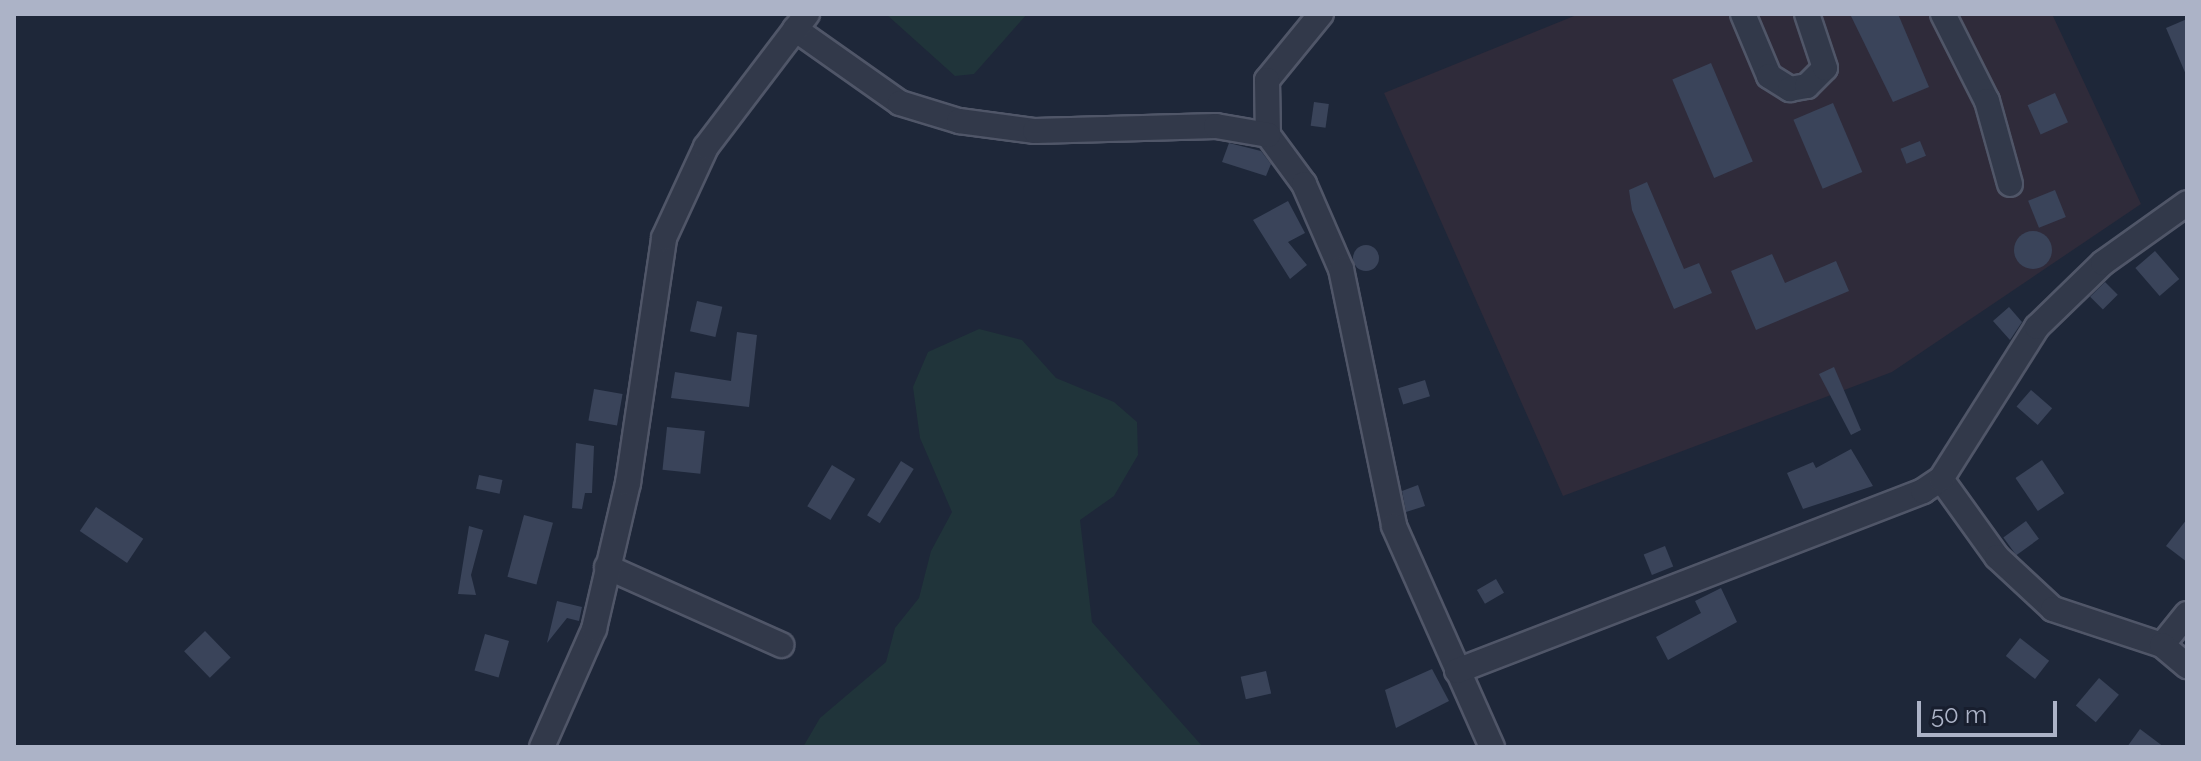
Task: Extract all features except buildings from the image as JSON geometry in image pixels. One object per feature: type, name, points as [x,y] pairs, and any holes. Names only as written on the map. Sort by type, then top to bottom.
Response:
[{"type":"street","points":[[1321,14],[1267,80],[1268,135],[1304,184],[1341,269],[1394,526],[1492,747]]},
{"type":"street","points":[[1743,14],[1769,76],[1790,89],[1807,86],[1825,68],[1807,14]]},
{"type":"street","points":[[1934,14],[1946,24],[1987,101],[2010,184]]},
{"type":"street","points":[[542,747],[584,663],[636,438],[664,238],[706,147],[801,21],[900,103],[959,121],[1035,131],[1216,126],[1268,135]]},
{"type":"street","points":[[1457,671],[1941,479],[2037,327],[2103,263],[2187,203]]},
{"type":"street","points":[[1941,479],[1997,557],[2053,609],[2162,645],[2187,666]]},
{"type":"street","points":[[607,567],[781,645]]},
{"type":"street","points":[[2162,645],[2187,614]]},
{"type":"shaded area","points":[[886,14],[1027,14],[974,74],[955,76]]},
{"type":"shaded area","points":[[1579,14],[2052,14],[2141,204],[1892,372],[1563,496],[1384,93]]},
{"type":"shaded area","points":[[979,329],[1022,340],[1056,378],[1114,402],[1137,422],[1138,455],[1114,496],[1080,520],[1092,622],[1203,747],[803,747],[820,718],[886,662],[895,628],[919,598],[931,551],[952,512],[920,438],[913,387],[928,352]]}]
